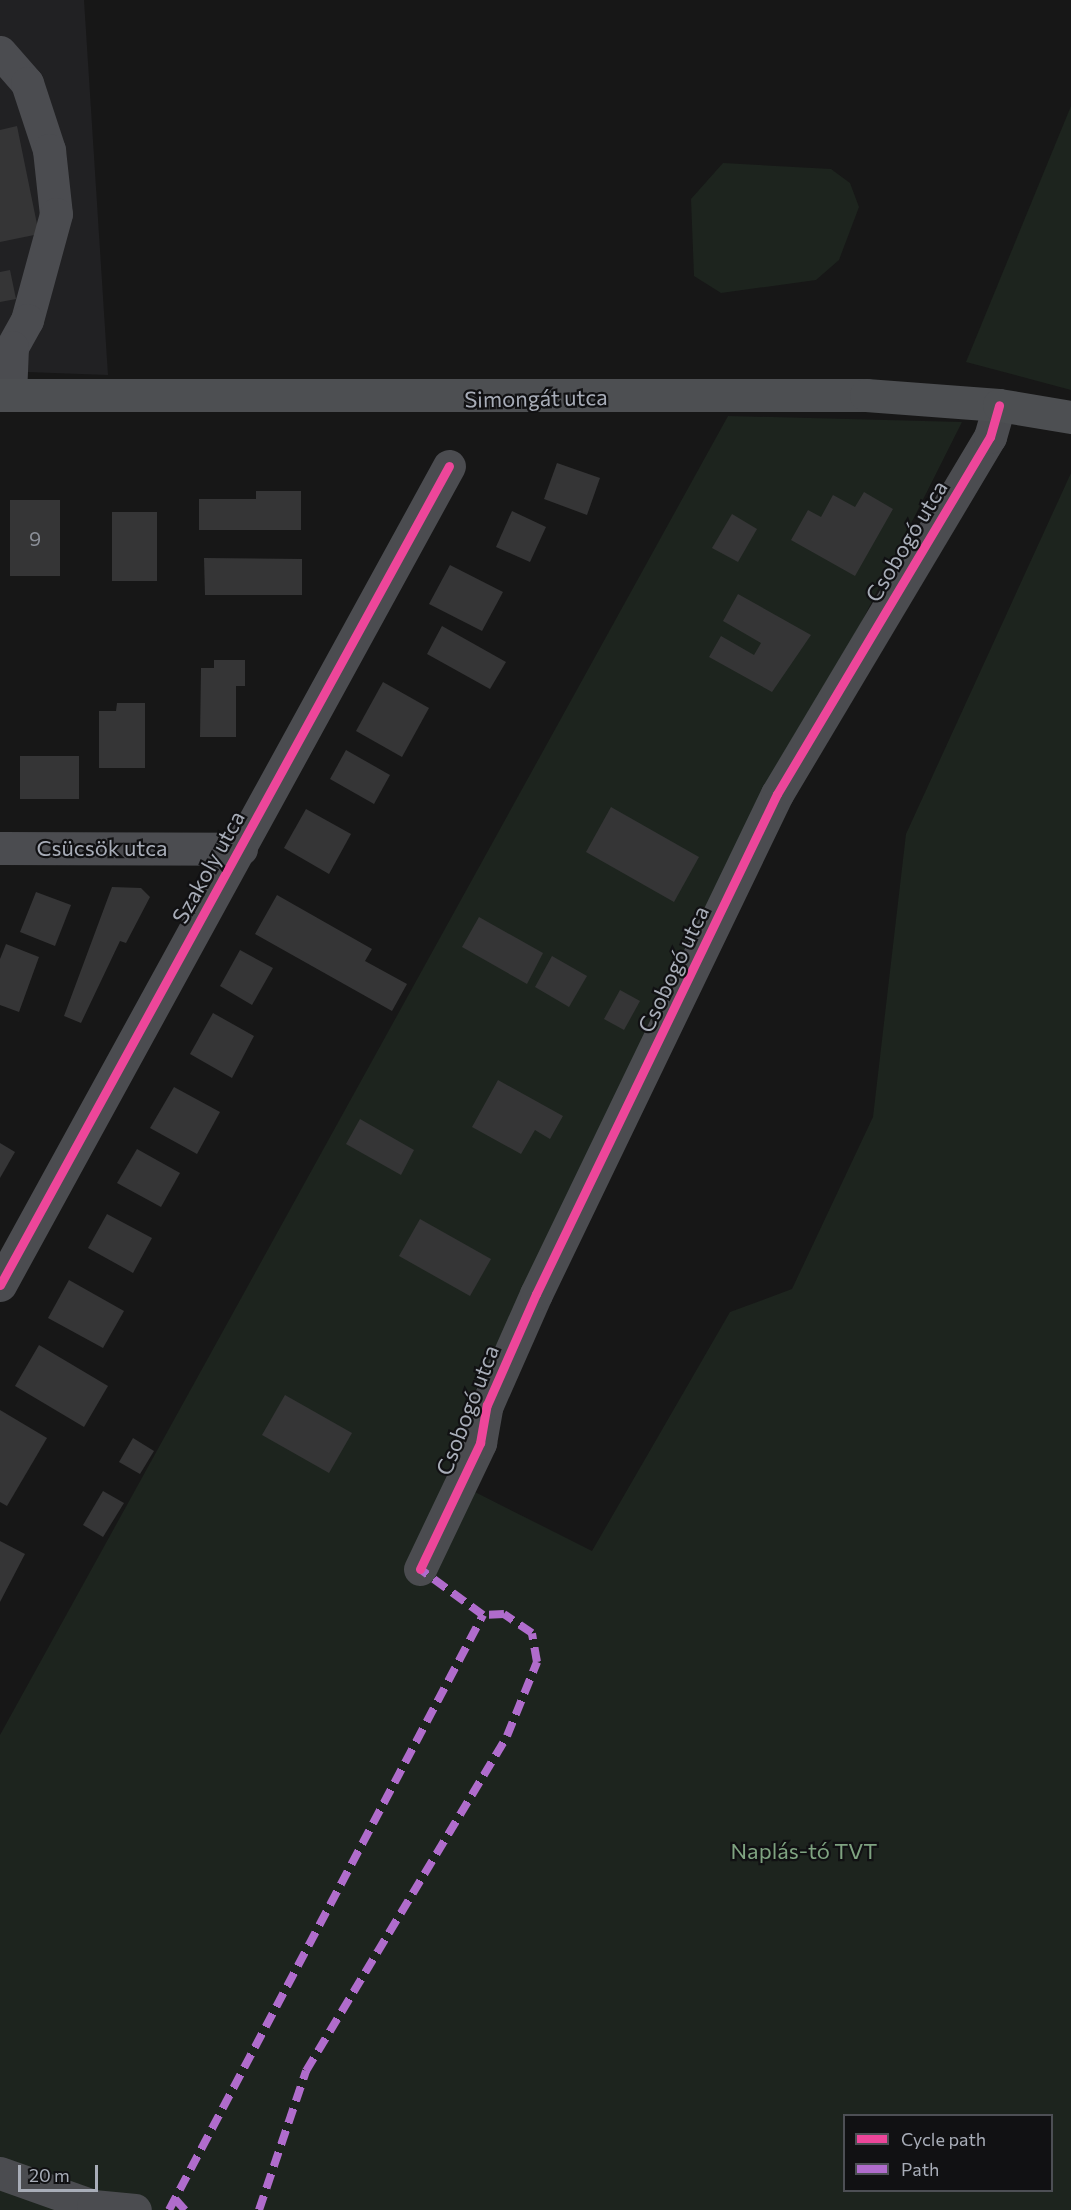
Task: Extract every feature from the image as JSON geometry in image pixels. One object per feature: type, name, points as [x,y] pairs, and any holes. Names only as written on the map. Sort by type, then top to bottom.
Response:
[{"type":"main road","name":"Simongát utca","points":[[5,395],[866,395],[999,405],[1071,417]]},
{"type":"street","points":[[0,51],[27,83],[49,150],[56,214],[27,320],[12,347],[5,395]]},
{"type":"street","name":"Csobogó utca","points":[[420,1569],[480,1443],[487,1405],[536,1294],[777,794],[990,437],[999,405]]},
{"type":"street","name":"Szakoly utca","points":[[0,1285],[449,466]]},
{"type":"street","name":"Csücsök utca","points":[[0,848],[241,849]]},
{"type":"street","points":[[0,2174],[93,2206],[135,2210]]},
{"type":"shaded area","points":[[0,0],[84,0],[108,375],[0,371]]},
{"type":"green space","points":[[1071,106],[1071,390],[966,362]]},
{"type":"green space","points":[[723,163],[831,169],[850,183],[859,207],[839,260],[816,280],[721,293],[694,276],[691,199]]},
{"type":"green space","name":"Naplás-tó TVT","points":[[728,416],[962,422],[465,1411],[467,1488],[592,1551],[730,1312],[792,1289],[873,1117],[906,834],[1071,473],[1071,2210],[0,2210],[0,1735]]},
{"type":"building","points":[[17,126],[39,234],[0,242],[0,130]]},
{"type":"building","points":[[10,270],[16,299],[0,302],[0,272]]},
{"type":"building","points":[[557,463],[600,478],[587,515],[544,499]]},
{"type":"building","points":[[256,491],[301,491],[301,530],[199,530],[199,499],[256,499]]},
{"type":"building","points":[[864,492],[893,509],[855,576],[791,540],[808,510],[821,517],[833,495],[855,507]]},
{"type":"building","points":[[10,500],[60,500],[60,576],[10,576]]},
{"type":"building","points":[[512,511],[546,527],[530,562],[496,547]]},
{"type":"building","points":[[112,512],[157,512],[157,581],[112,581]]},
{"type":"building","points":[[732,514],[757,529],[738,562],[712,548]]},
{"type":"building","points":[[204,558],[302,559],[302,595],[205,595]]},
{"type":"building","points":[[450,565],[503,592],[482,631],[429,604]]},
{"type":"building","points":[[738,594],[811,635],[772,692],[709,657],[721,636],[754,655],[761,643],[723,621]]},
{"type":"building","points":[[442,626],[506,662],[490,689],[427,654]]},
{"type":"building","points":[[214,660],[245,660],[245,686],[236,686],[236,737],[200,737],[201,668],[214,668]]},
{"type":"building","points":[[383,682],[429,708],[402,757],[356,731]]},
{"type":"building","points":[[117,703],[145,703],[145,768],[99,768],[99,711],[116,711]]},
{"type":"building","points":[[346,750],[390,775],[374,804],[330,779]]},
{"type":"building","points":[[20,756],[79,756],[79,799],[20,799]]},
{"type":"building","points":[[611,807],[699,857],[674,902],[586,852]]},
{"type":"building","points":[[306,809],[351,834],[329,874],[284,848]]},
{"type":"building","points":[[112,887],[141,888],[150,897],[126,943],[120,941],[81,1023],[64,1016]]},
{"type":"building","points":[[36,892],[71,905],[55,946],[20,932]]},
{"type":"building","points":[[277,895],[372,949],[365,961],[407,984],[392,1011],[255,934]]},
{"type":"building","points":[[479,917],[543,953],[527,984],[462,947]]},
{"type":"building","points":[[6,944],[39,957],[19,1012],[0,1005],[0,959]]},
{"type":"building","points":[[240,950],[273,968],[252,1005],[220,986]]},
{"type":"building","points":[[552,956],[587,976],[569,1007],[535,987]]},
{"type":"building","points":[[620,990],[640,1001],[624,1030],[604,1019]]},
{"type":"building","points":[[213,1013],[254,1036],[232,1078],[190,1054]]},
{"type":"building","points":[[498,1080],[563,1116],[550,1139],[535,1130],[521,1154],[472,1127]]},
{"type":"building","points":[[174,1087],[220,1112],[197,1154],[150,1128]]},
{"type":"building","points":[[360,1119],[414,1150],[401,1175],[346,1144]]},
{"type":"building","points":[[0,1143],[15,1152],[0,1178]]},
{"type":"building","points":[[137,1149],[180,1173],[161,1207],[117,1183]]},
{"type":"building","points":[[107,1214],[152,1238],[133,1273],[88,1248]]},
{"type":"building","points":[[420,1219],[491,1259],[470,1296],[399,1256]]},
{"type":"building","points":[[69,1280],[124,1311],[103,1348],[48,1318]]},
{"type":"building","points":[[39,1345],[108,1386],[84,1427],[15,1386]]},
{"type":"building","points":[[285,1395],[352,1433],[329,1473],[262,1435]]},
{"type":"building","points":[[0,1410],[47,1438],[7,1506],[0,1502]]},
{"type":"building","points":[[133,1438],[154,1451],[140,1474],[119,1462]]},
{"type":"building","points":[[103,1491],[124,1503],[103,1537],[83,1525]]},
{"type":"building","points":[[0,1541],[25,1554],[0,1602]]},
{"type":"marked path","points":[[169,2210],[483,1615],[420,1569]]},
{"type":"marked path","points":[[259,2210],[306,2071],[507,1736],[537,1662],[532,1633],[504,1614],[483,1615]]},
{"type":"marked path","points":[[175,2199],[185,2210]]},
{"type":"cycle path","points":[[420,1569],[480,1443],[487,1405],[536,1294],[777,794],[990,437],[999,405]]},
{"type":"cycle path","points":[[0,1285],[449,466]]}]
